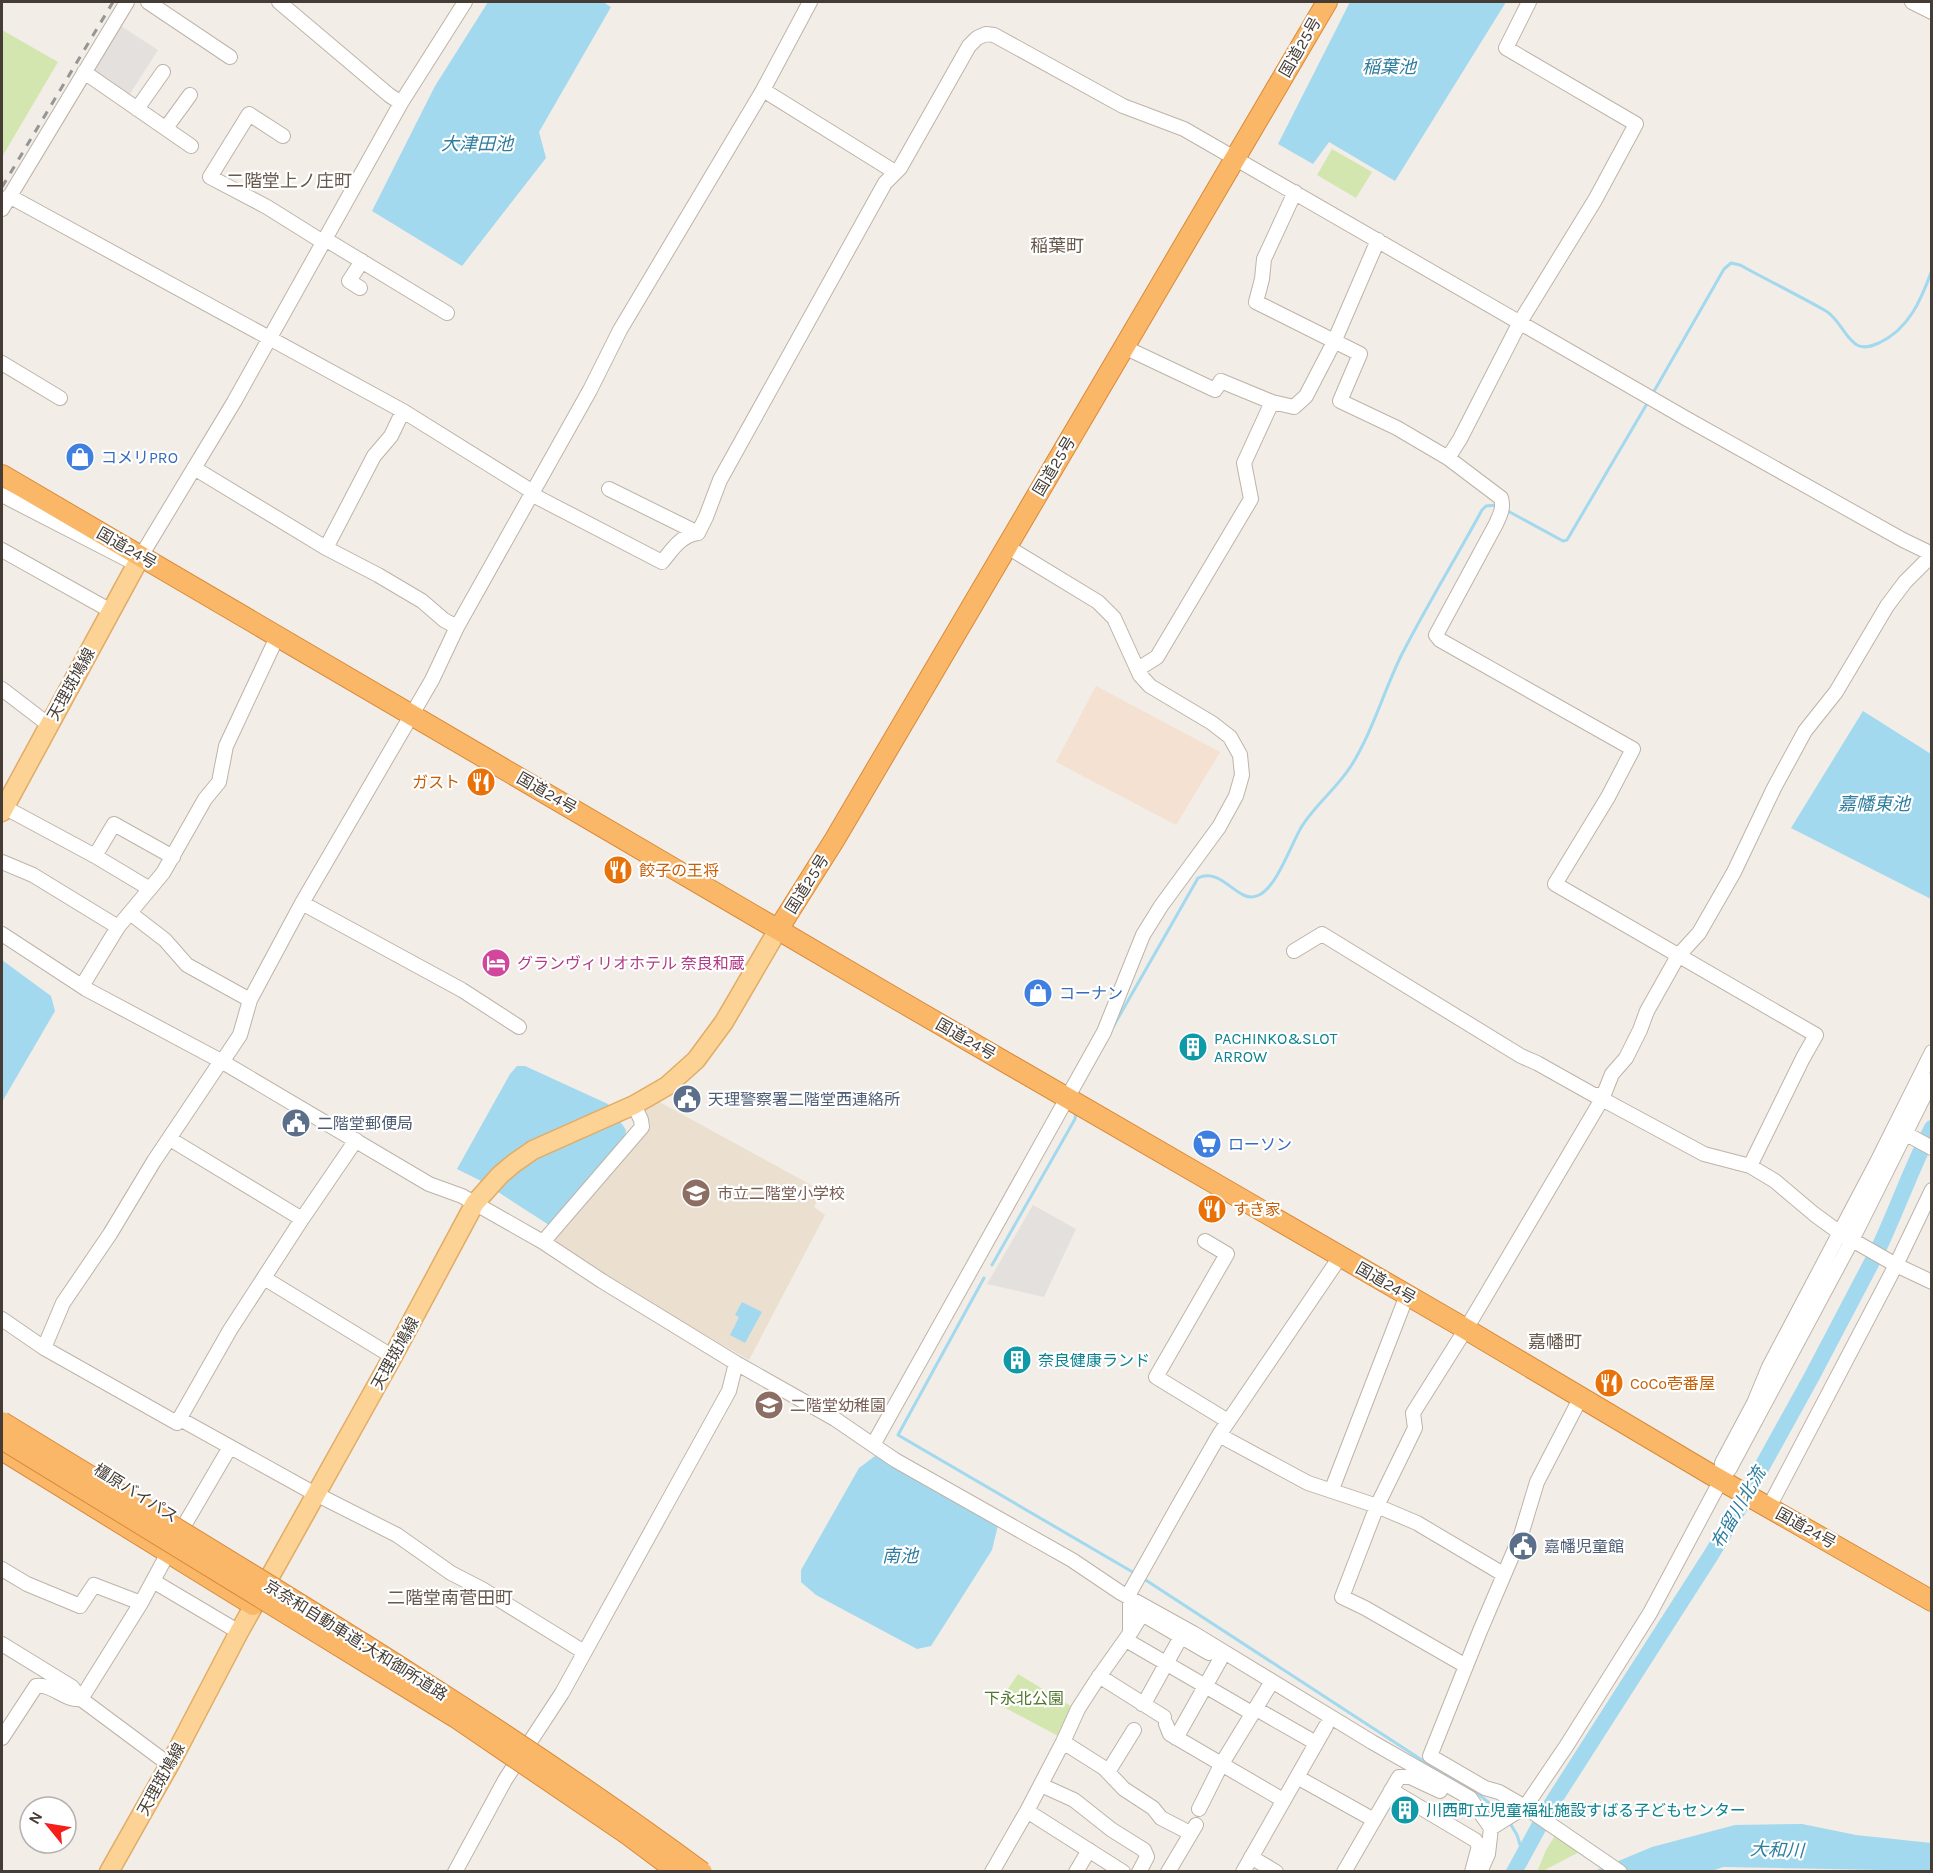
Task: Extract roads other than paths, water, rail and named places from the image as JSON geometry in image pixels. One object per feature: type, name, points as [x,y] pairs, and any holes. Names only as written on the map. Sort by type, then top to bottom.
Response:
[{"type":"highway","name":"国道25号","points":[[779,928],[835,840],[1327,2]]},
{"type":"highway","name":"国道24号","points":[[2,474],[123,546],[139,560],[278,635],[1932,1601]]},
{"type":"highway","name":"橿原バイパス","points":[[2,1413],[270,1575]]},
{"type":"highway","name":"京奈和自動車道;大和御所道路","points":[[2,1422],[462,1705],[636,1823],[702,1872]]},
{"type":"highway","name":"京奈和自動車道;大和御所道路","points":[[2,1439],[454,1718],[627,1834],[678,1872]]},
{"type":"highway","name":"橿原バイパス","points":[[2,1450],[253,1605]]},
{"type":"main road","name":"天理斑鳩線","points":[[4,802],[139,560]]},
{"type":"main road","name":"天理斑鳩線","points":[[109,1872],[171,1762],[253,1605],[481,1197],[513,1164],[533,1150],[628,1108],[666,1086],[696,1060],[724,1022],[779,928]]},
{"type":"street","points":[[2,209],[127,2]]},
{"type":"street","points":[[148,2],[230,57]]},
{"type":"street","points":[[279,2],[401,103]]},
{"type":"street","points":[[2,495],[139,560],[271,339],[401,103],[465,2]]},
{"type":"street","points":[[44,1347],[63,1303],[110,1234],[154,1161],[240,1035],[250,1000],[302,903],[432,680],[457,627],[590,390],[620,330],[763,90],[810,2]]},
{"type":"street","points":[[1448,458],[1520,321],[1595,200],[1636,124],[1506,48],[1529,2]]},
{"type":"street","points":[[1912,2],[1932,12]]},
{"type":"street","points":[[9,196],[403,411],[532,493],[662,562],[682,539],[698,533],[720,480],[885,183],[900,168],[969,46],[977,38],[986,34],[994,35],[1123,106],[1184,129],[1687,419],[1932,555],[1905,582],[1887,606],[1836,692],[1805,731],[1774,788],[1734,872],[1699,933],[1678,956],[1647,1011],[1626,1058],[1612,1074],[1602,1097],[1466,1329],[1413,1413],[1415,1428],[1377,1506],[1342,1597],[1466,1666]]},
{"type":"street","points":[[84,72],[191,146]]},
{"type":"street","points":[[137,109],[164,72]]},
{"type":"street","points":[[763,90],[895,172]]},
{"type":"street","points":[[166,128],[190,95]]},
{"type":"street","points":[[283,136],[249,114],[210,177],[362,261],[447,313]]},
{"type":"street","points":[[1295,192],[1264,259],[1257,302],[1359,354],[1340,401],[1397,428],[1448,458],[1497,494],[1503,505],[1496,524],[1436,635],[1440,640],[1633,749],[1608,797],[1555,884],[1816,1035],[1750,1166]]},
{"type":"street","points":[[1124,347],[1215,390],[1221,381],[1272,402],[1294,407],[1306,396],[1334,342],[1378,240]]},
{"type":"street","points":[[360,288],[349,282],[362,261]]},
{"type":"street","points":[[2,363],[60,398]]},
{"type":"street","points":[[1138,669],[1157,657],[1251,500],[1244,463],[1272,402]]},
{"type":"street","points":[[326,548],[374,456],[391,436],[403,411]]},
{"type":"street","points":[[194,468],[326,548],[422,601],[444,620],[457,627]]},
{"type":"street","points":[[609,489],[698,533]]},
{"type":"street","points":[[873,1445],[1104,1032],[1143,935],[1161,906],[1219,827],[1236,796],[1242,775],[1240,756],[1230,737],[1212,723],[1150,686],[1140,675],[1129,655],[1114,618],[1098,602],[1006,546]]},
{"type":"street","points":[[2,550],[111,611]]},
{"type":"street","points":[[82,987],[118,927],[163,873],[205,800],[219,782],[226,746],[278,635]]},
{"type":"street","points":[[2,689],[49,725]]},
{"type":"street","points":[[4,802],[150,889]]},
{"type":"street","points":[[95,856],[114,824],[172,857]]},
{"type":"street","points":[[2,862],[33,875],[118,927]]},
{"type":"street","points":[[302,903],[452,985],[519,1027]]},
{"type":"street","points":[[130,913],[165,940],[187,965],[250,1000]]},
{"type":"street","points":[[2,934],[82,987],[221,1061],[429,1184],[462,1196],[481,1197],[602,1281],[736,1363],[835,1419],[896,1460],[1072,1560],[1129,1601],[1193,1633],[1452,1789],[1477,1793],[1499,1792],[1620,1872]]},
{"type":"street","points":[[1294,951],[1322,934],[1521,1056],[1594,1095],[1602,1097],[1704,1154],[1750,1166],[1775,1181],[1814,1214],[1850,1239],[1932,1282]]},
{"type":"street","points":[[1904,1132],[1932,1052]]},
{"type":"street","points":[[1480,1872],[1500,1823],[1527,1809],[1650,1613],[1725,1482],[1730,1468],[1932,1080]]},
{"type":"street","points":[[543,1242],[642,1127],[642,1120],[628,1108]]},
{"type":"street","points":[[1904,1132],[1932,1148]]},
{"type":"street","points":[[170,1139],[302,1219]]},
{"type":"street","points":[[2,1319],[44,1347],[177,1423],[230,1330],[356,1140]]},
{"type":"street","points":[[1763,1504],[1932,1190]]},
{"type":"street","points":[[1205,1241],[1227,1254],[1156,1377],[1228,1421]]},
{"type":"street","points":[[1128,1637],[1129,1601],[1139,1576],[1219,1435],[1340,1257]]},
{"type":"street","points":[[264,1278],[392,1358]]},
{"type":"street","points":[[1332,1489],[1407,1295]]},
{"type":"street","points":[[455,1872],[505,1780],[562,1693],[729,1391],[736,1363]]},
{"type":"street","points":[[1500,1823],[1477,1793],[1431,1756],[1503,1574],[1521,1535],[1538,1482],[1581,1397]]},
{"type":"street","points":[[180,1419],[315,1494],[397,1535],[451,1573],[482,1589],[584,1652]]},
{"type":"street","points":[[1219,1435],[1308,1483],[1332,1489],[1417,1523],[1503,1574]]},
{"type":"street","points":[[81,1699],[141,1603],[230,1447]]},
{"type":"street","points":[[2,1569],[27,1584],[80,1606],[94,1585],[141,1603]]},
{"type":"street","points":[[153,1581],[239,1632]]},
{"type":"street","points":[[1129,1601],[1142,1614],[1300,1708],[1316,1715],[1322,1712]]},
{"type":"street","points":[[992,1872],[1064,1742],[1078,1709],[1142,1614]]},
{"type":"street","points":[[1128,1637],[1167,1664],[1250,1712],[1258,1710],[1316,1743]]},
{"type":"street","points":[[1142,1704],[1181,1637]]},
{"type":"street","points":[[2,1644],[72,1687],[81,1699],[163,1760],[171,1762]]},
{"type":"street","points":[[1176,1738],[1220,1660]]},
{"type":"street","points":[[1099,1677],[1165,1721],[1170,1734],[1283,1800]]},
{"type":"street","points":[[2,1738],[36,1686],[45,1685],[73,1700],[81,1699]]},
{"type":"street","points":[[1199,1809],[1221,1765],[1268,1688]]},
{"type":"street","points":[[1243,1872],[1326,1726]]},
{"type":"street","points":[[1108,1772],[1134,1730]]},
{"type":"street","points":[[1064,1742],[1108,1772],[1124,1789],[1154,1808],[1161,1818],[1193,1829],[1168,1872]]},
{"type":"street","points":[[1297,1777],[1374,1820]]},
{"type":"street","points":[[1344,1872],[1399,1777],[1410,1777],[1446,1794],[1452,1789]]},
{"type":"street","points":[[1041,1785],[1074,1800],[1112,1830],[1144,1850],[1147,1857],[1139,1872]]},
{"type":"street","points":[[1391,1790],[1475,1840],[1479,1846],[1472,1872]]},
{"type":"street","points":[[1027,1811],[1124,1872]]},
{"type":"street","points":[[1076,1872],[1089,1850]]},
{"type":"street","points":[[1251,1857],[1276,1872]]},
{"type":"water","name":"大津田池","points":[[488,2],[603,2],[611,7],[539,132],[546,158],[462,266],[372,211],[435,86]]},
{"type":"water","name":"稲葉池","points":[[1350,2],[1506,2],[1395,181],[1329,142],[1313,164],[1278,144]]},
{"type":"water","name":"嘉幡東池","points":[[1863,711],[1931,754],[1931,899],[1791,828]]},
{"type":"water","points":[[2,960],[51,996],[55,1011],[2,1102]]},
{"type":"water","points":[[517,1066],[525,1066],[608,1104],[626,1130],[625,1139],[549,1225],[481,1181],[457,1169],[510,1074]]},
{"type":"water","points":[[742,1302],[762,1312],[745,1343],[730,1335],[739,1317],[735,1315]]},
{"type":"water","name":"南池","points":[[875,1456],[998,1525],[992,1550],[931,1646],[917,1649],[816,1595],[801,1582],[801,1570],[859,1468]]},
{"type":"water","name":"大和川","points":[[1802,1824],[1856,1835],[1931,1843],[1931,1871],[1723,1867],[1709,1872],[1592,1872],[1652,1847],[1735,1825]]},
{"type":"waterway","points":[[1653,393],[1724,269],[1731,263],[1740,265],[1826,311],[1853,342],[1865,347],[1889,337],[1906,322],[1918,303],[1932,270]]},
{"type":"waterway","points":[[1506,510],[1563,541],[1567,540],[1648,402]]},
{"type":"waterway","points":[[1113,1027],[1198,878],[1215,877],[1251,897],[1259,895],[1272,883],[1302,826],[1345,774],[1359,753],[1402,654],[1482,510],[1486,506],[1497,505]]},
{"type":"waterway","points":[[992,1265],[1075,1119],[1076,1112]]},
{"type":"waterway","name":"布留川北流","points":[[1514,1872],[1549,1808],[1738,1510],[1874,1258],[1932,1128]]},
{"type":"waterway","points":[[984,1278],[898,1435],[1136,1574]]},
{"type":"waterway","points":[[1141,1577],[1428,1764],[1472,1789],[1504,1815]]},
{"type":"waterway","points":[[1510,1823],[1517,1835],[1524,1857]]},
{"type":"railway","points":[[2,187],[113,2]]},
{"type":"place","name":"コメリPRO","points":[[80,457]]},
{"type":"place","name":"ガスト","points":[[481,782]]},
{"type":"place","name":"餃子の王将","points":[[618,870]]},
{"type":"place","name":"グランヴィリオホテル 奈良和蔵","points":[[496,963]]},
{"type":"place","name":"コーナン","points":[[1038,993]]},
{"type":"place","name":"PACHINKO&SLOT ARROW","points":[[1193,1047]]},
{"type":"place","name":"天理警察署二階堂西連絡所","points":[[687,1099]]},
{"type":"place","name":"二階堂郵便局","points":[[296,1123]]},
{"type":"place","name":"ローソン","points":[[1207,1144]]},
{"type":"place","name":"市立二階堂小学校","points":[[696,1193]]},
{"type":"place","name":"すき家","points":[[1212,1209]]},
{"type":"place","name":"奈良健康ランド","points":[[1017,1360]]},
{"type":"place","name":"CoCo壱番屋","points":[[1609,1383]]},
{"type":"place","name":"二階堂幼稚園","points":[[769,1405]]},
{"type":"place","name":"嘉幡児童館","points":[[1523,1546]]},
{"type":"place","name":"川西町立児童福祉施設すばる子どもセンター","points":[[1405,1810]]},
{"type":"district","name":"二階堂上ノ庄町","points":[[289,181]]},
{"type":"district","name":"稲葉町","points":[[1057,246]]},
{"type":"district","name":"嘉幡町","points":[[1555,1342]]},
{"type":"district","name":"二階堂南菅田町","points":[[450,1598]]},
{"type":"park label","name":"下永北公園","points":[[1024,1698]]}]
